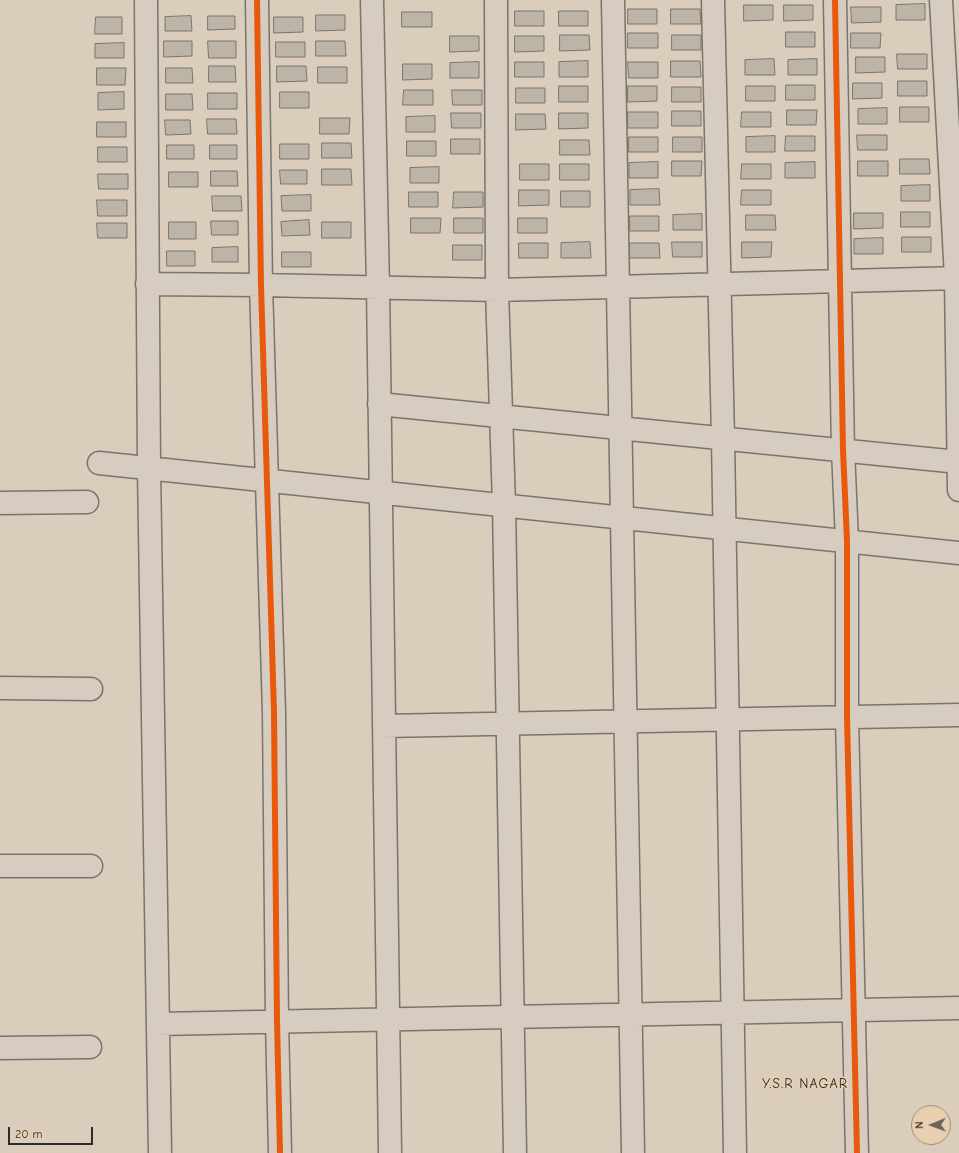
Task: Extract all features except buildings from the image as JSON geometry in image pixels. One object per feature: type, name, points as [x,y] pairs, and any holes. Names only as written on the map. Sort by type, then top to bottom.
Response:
[{"type":"street","points":[[146,0],[149,468],[160,1153]]},
{"type":"street","points":[[257,0],[261,285],[274,712],[277,1021],[280,1153]]},
{"type":"street","points":[[372,0],[378,287],[390,1153]]},
{"type":"street","points":[[496,0],[497,290],[504,505],[515,1153]]},
{"type":"street","points":[[613,0],[633,1153]]},
{"type":"street","points":[[713,0],[723,438],[735,1153]]},
{"type":"street","points":[[835,0],[843,450],[847,541],[848,717],[857,1153]]},
{"type":"street","points":[[941,0],[958,278],[959,490]]},
{"type":"street","points":[[147,284],[497,290],[958,278]]},
{"type":"street","points":[[379,404],[959,462]]},
{"type":"street","points":[[99,463],[959,553]]},
{"type":"street","points":[[0,503],[87,502]]},
{"type":"street","points":[[0,688],[91,688]]},
{"type":"street","points":[[384,726],[959,716]]},
{"type":"street","points":[[0,866],[91,866]]},
{"type":"street","points":[[158,1024],[959,1008]]},
{"type":"street","points":[[0,1048],[90,1047]]},
{"type":"cycle path","points":[[257,0],[261,285],[274,712],[277,1021],[280,1153]]},
{"type":"cycle path","points":[[835,0],[843,450],[847,541],[847,717],[857,1153]]},
{"type":"district","name":"Y.S.R NAGAR","points":[[805,1084]]}]
